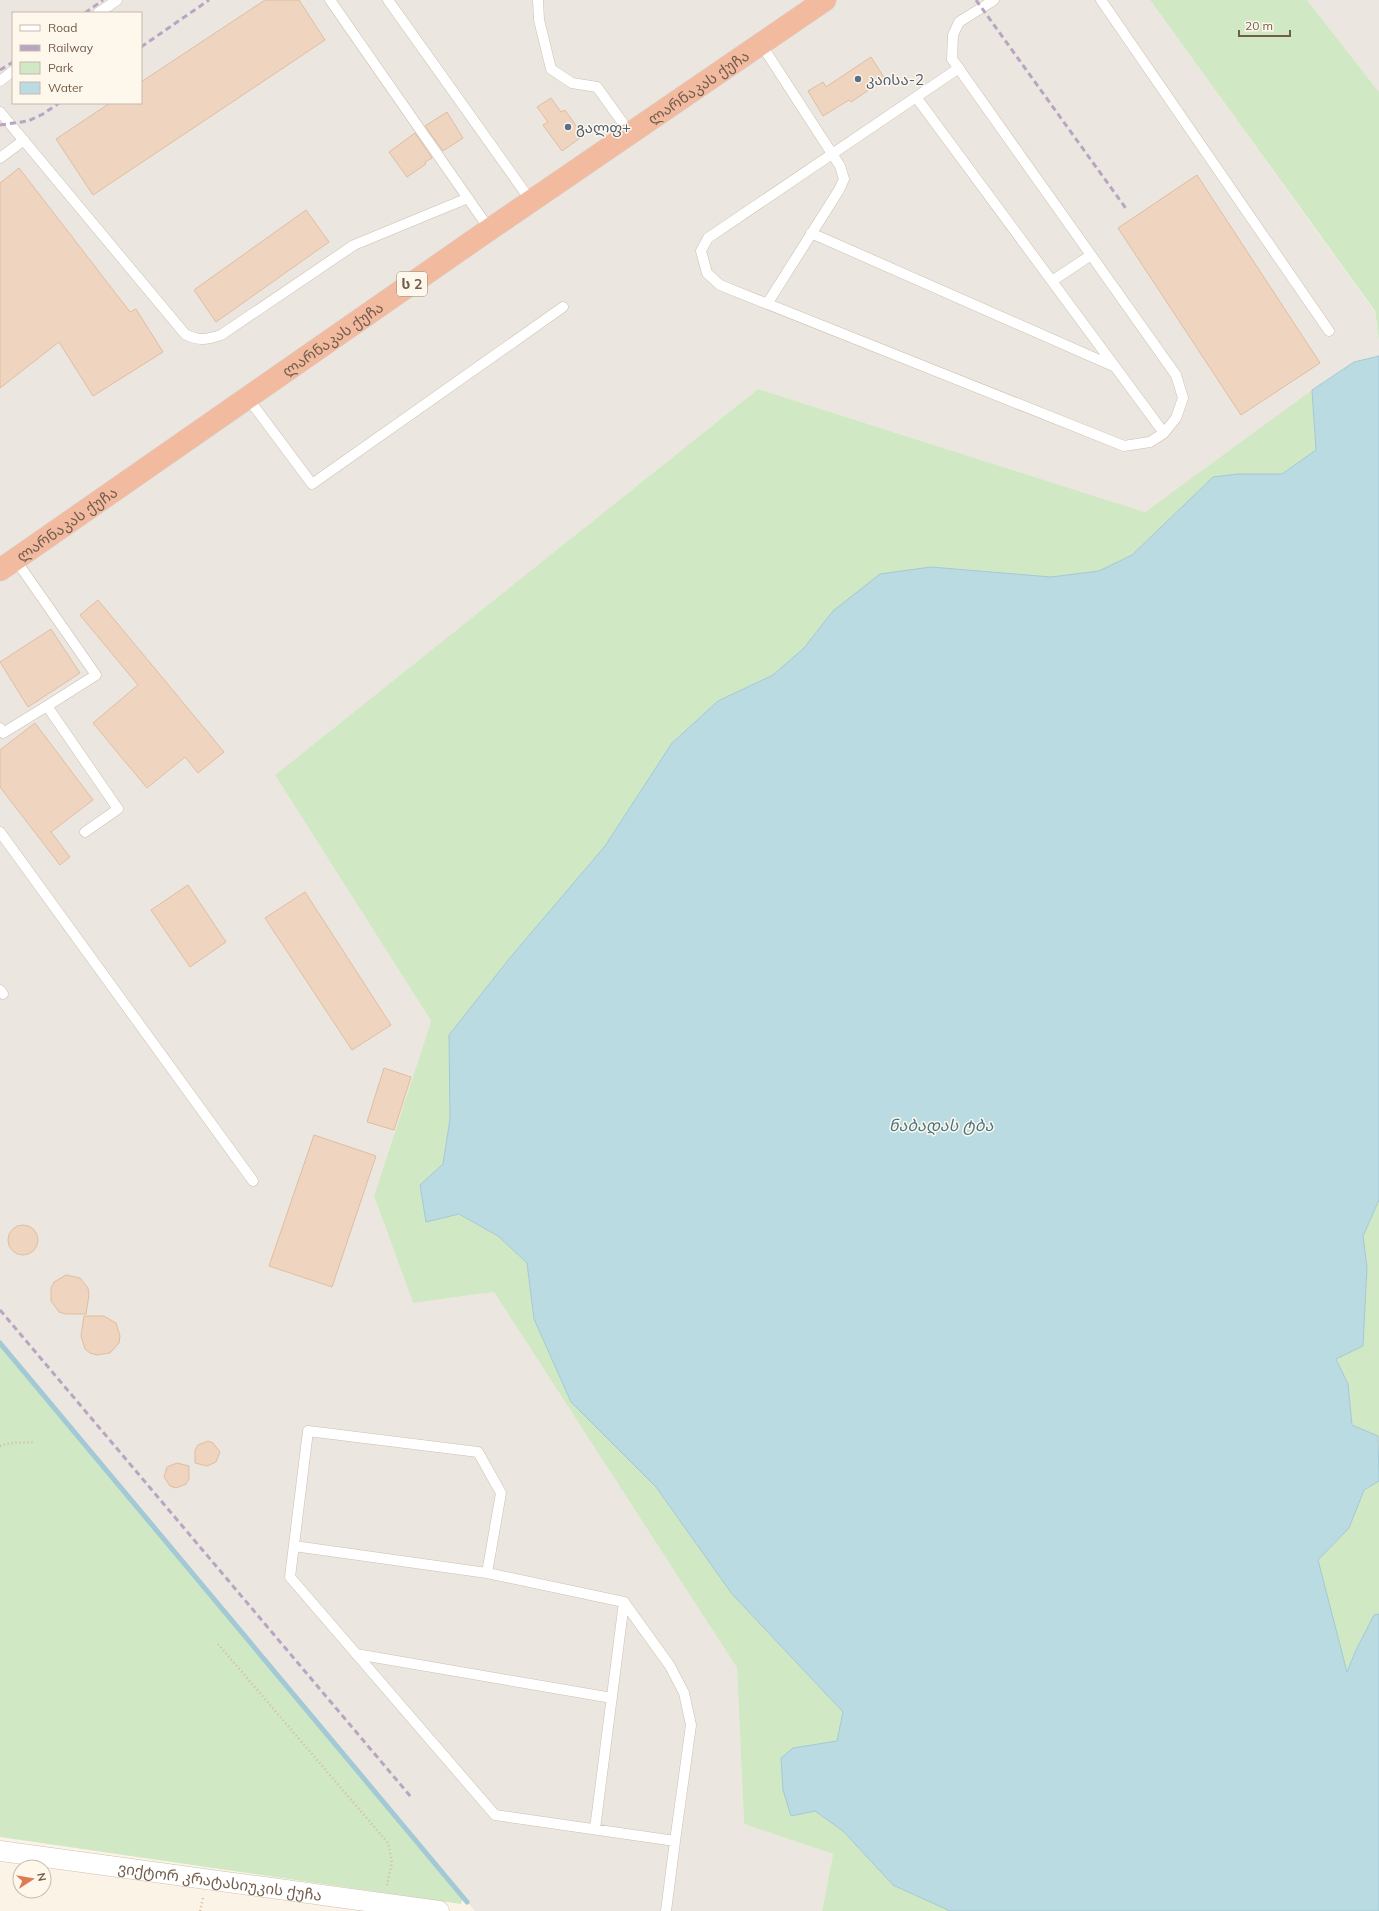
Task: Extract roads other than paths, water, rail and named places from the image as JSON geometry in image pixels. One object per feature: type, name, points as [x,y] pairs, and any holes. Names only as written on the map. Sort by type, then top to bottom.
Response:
[{"type":"highway","name":"ლარნაკას ქუჩა","points":[[7,564],[531,201],[825,0]]},
{"type":"street","name":"ვიქტორ კრატასიუკის ქუჩა","points":[[0,1851],[439,1911]]},
{"type":"lane","points":[[99,12],[117,0]]},
{"type":"lane","points":[[330,0],[490,230]]},
{"type":"lane","points":[[388,0],[531,201]]},
{"type":"lane","points":[[538,0],[539,20],[551,69],[572,83],[597,88],[630,133]]},
{"type":"lane","points":[[959,68],[832,152],[708,238],[701,251],[707,273],[720,286],[1124,446],[1150,442],[1164,434],[1176,418],[1183,398],[1176,375],[959,68],[952,59],[953,35],[959,22],[994,0]]},
{"type":"lane","points":[[1101,0],[1330,331]]},
{"type":"lane","points":[[761,44],[832,152],[840,166],[844,179],[839,190],[767,304]]},
{"type":"lane","points":[[0,81],[12,72]]},
{"type":"lane","points":[[916,97],[1164,434]]},
{"type":"lane","points":[[0,112],[185,334],[196,339],[207,339],[221,335],[354,245],[468,198]]},
{"type":"lane","points":[[0,158],[24,140]]},
{"type":"lane","points":[[811,233],[1115,367]]},
{"type":"lane","points":[[1052,281],[1091,255]]},
{"type":"lane","points":[[248,398],[312,484],[564,307]]},
{"type":"lane","points":[[0,728],[3,733],[96,675],[7,564]]},
{"type":"lane","points":[[47,706],[118,809],[85,832]]},
{"type":"lane","points":[[0,832],[253,1181]]},
{"type":"lane","points":[[487,1573],[500,1493],[478,1452],[308,1431],[290,1577],[495,1815],[675,1841]]},
{"type":"lane","points":[[294,1546],[487,1573],[624,1602],[670,1666],[684,1693],[691,1725],[666,1911]]},
{"type":"lane","points":[[595,1829],[624,1602]]},
{"type":"lane","points":[[356,1654],[612,1698]]},
{"type":"water","name":"ნაბადას ტბა","points":[[1379,356],[1379,1200],[1363,1236],[1367,1268],[1363,1346],[1336,1359],[1348,1384],[1352,1425],[1378,1436],[1379,1481],[1364,1490],[1349,1528],[1318,1560],[1347,1672],[1356,1650],[1374,1615],[1379,1614],[1379,1911],[950,1911],[893,1885],[843,1831],[815,1811],[791,1816],[783,1790],[781,1758],[793,1748],[837,1741],[843,1712],[732,1594],[656,1487],[571,1402],[534,1319],[527,1263],[498,1236],[459,1214],[426,1222],[420,1185],[443,1164],[450,1119],[449,1035],[509,959],[605,846],[672,743],[718,701],[773,675],[804,648],[833,611],[880,574],[931,567],[1051,577],[1099,571],[1132,555],[1213,477],[1238,474],[1282,474],[1316,450],[1312,390],[1354,362]]},
{"type":"waterway","points":[[0,1343],[467,1902]]},
{"type":"railway","points":[[86,12],[103,0]]},
{"type":"railway","points":[[142,46],[209,0]]},
{"type":"railway","points":[[976,0],[1127,210]]},
{"type":"railway","points":[[0,70],[12,63]]},
{"type":"railway","points":[[0,125],[28,121],[43,114],[58,104]]},
{"type":"railway","points":[[0,1310],[411,1797]]},
{"type":"place","name":"კაისა-2","points":[[858,79]]},
{"type":"place","name":"გალფ+","points":[[568,127]]}]
